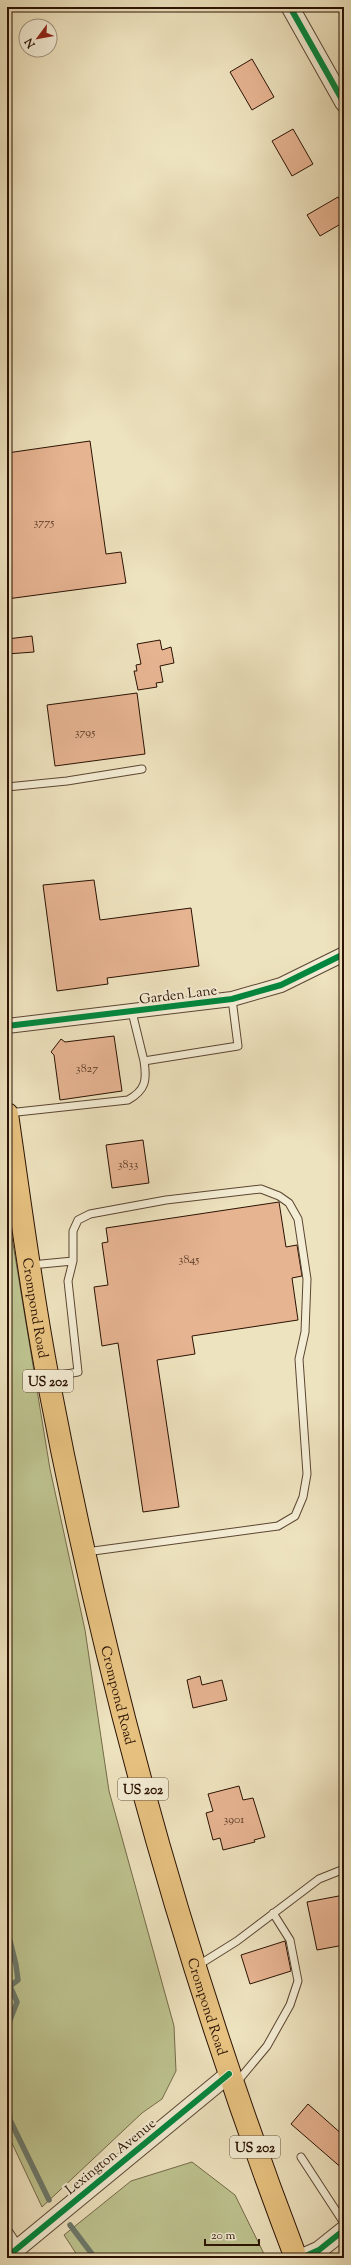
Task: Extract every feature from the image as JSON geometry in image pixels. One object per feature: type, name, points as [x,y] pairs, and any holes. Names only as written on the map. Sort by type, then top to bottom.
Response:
[{"type":"highway","name":"Crompond Road","points":[[7,1114],[29,1265],[48,1377],[84,1552],[142,1786],[194,1968],[231,2081],[296,2258]]},
{"type":"street","points":[[290,7],[344,103]]},
{"type":"street","name":"Garden Lane","points":[[7,1026],[232,999],[281,985],[344,954]]},
{"type":"street","name":"Lexington Avenue","points":[[13,2252],[231,2081]]},
{"type":"street","points":[[301,2258],[319,2250],[336,2239],[344,2230]]},
{"type":"lane","points":[[7,787],[67,781],[142,769]]},
{"type":"lane","points":[[144,1061],[238,1046],[232,999]]},
{"type":"lane","points":[[7,1114],[128,1100],[139,1094],[144,1085],[146,1074],[132,1012]]},
{"type":"lane","points":[[48,1377],[78,1372],[68,1281],[73,1261],[73,1231],[78,1220],[90,1214],[166,1200],[260,1189],[279,1196],[289,1203],[298,1220],[307,1279],[305,1332],[300,1359],[307,1474],[303,1497],[295,1516],[278,1526],[84,1552]]},
{"type":"lane","points":[[29,1265],[73,1261]]},
{"type":"lane","points":[[194,1968],[236,1941],[318,1879],[344,1868]]},
{"type":"lane","points":[[231,2081],[267,2046],[290,2005],[298,1980],[290,1940],[273,1913]]},
{"type":"lane","points":[[301,2157],[344,2223]]},
{"type":"lane","points":[[7,2229],[13,2252]]},
{"type":"green space","points":[[7,1207],[50,1469],[85,1630],[109,1791],[174,2026],[176,2071],[162,2099],[142,2113],[42,2207],[10,2139],[7,2127]]},
{"type":"green space","points":[[192,2162],[235,2195],[266,2258],[79,2258],[64,2235],[131,2181]]},
{"type":"building","points":[[252,59],[274,97],[252,110],[230,72]]},
{"type":"building","points":[[293,129],[313,164],[292,176],[272,141]]},
{"type":"building","points":[[338,197],[344,207],[344,222],[320,236],[307,215]]},
{"type":"building","points":[[90,441],[106,554],[121,552],[126,583],[7,599],[7,453]]},
{"type":"building","points":[[32,636],[34,652],[7,654],[7,639]]},
{"type":"building","points":[[160,640],[162,650],[171,647],[174,663],[160,666],[163,682],[156,683],[157,687],[138,690],[134,671],[137,671],[136,665],[141,664],[137,644]]},
{"type":"building","points":[[137,693],[145,754],[55,766],[47,705]]},
{"type":"building","points":[[94,880],[100,920],[191,908],[199,966],[107,978],[108,984],[57,991],[43,885]]},
{"type":"building","points":[[114,1036],[122,1091],[60,1100],[54,1055],[51,1052],[61,1039],[65,1042]]},
{"type":"building","points":[[143,1140],[149,1183],[112,1188],[106,1145]]},
{"type":"building","points":[[279,1202],[286,1247],[297,1245],[302,1276],[292,1278],[298,1320],[192,1336],[195,1354],[157,1360],[179,1507],[143,1512],[118,1343],[102,1346],[94,1287],[108,1285],[102,1243],[108,1242],[106,1228]]},
{"type":"building","points":[[200,1676],[202,1685],[222,1680],[227,1700],[193,1708],[187,1680]]},
{"type":"building","points":[[239,1786],[243,1800],[253,1798],[265,1837],[254,1840],[255,1842],[223,1850],[220,1838],[213,1840],[206,1813],[213,1811],[208,1794]]},
{"type":"building","points":[[344,1895],[344,1945],[317,1950],[307,1902]]},
{"type":"building","points":[[285,1941],[291,1971],[250,1984],[241,1955]]},
{"type":"building","points":[[308,2104],[344,2136],[344,2170],[291,2124]]},
{"type":"waterway","points":[[7,1929],[16,1965],[18,1980],[10,1986],[17,2002],[8,2025],[8,2093],[10,2120],[49,2200]]},
{"type":"waterway","points":[[70,2225],[95,2258]]},
{"type":"cycle path","points":[[290,7],[344,103]]},
{"type":"cycle path","points":[[7,1026],[232,999],[281,985],[344,954]]},
{"type":"cycle path","points":[[7,2257],[229,2074]]},
{"type":"cycle path","points":[[301,2258],[319,2250],[344,2230]]}]
